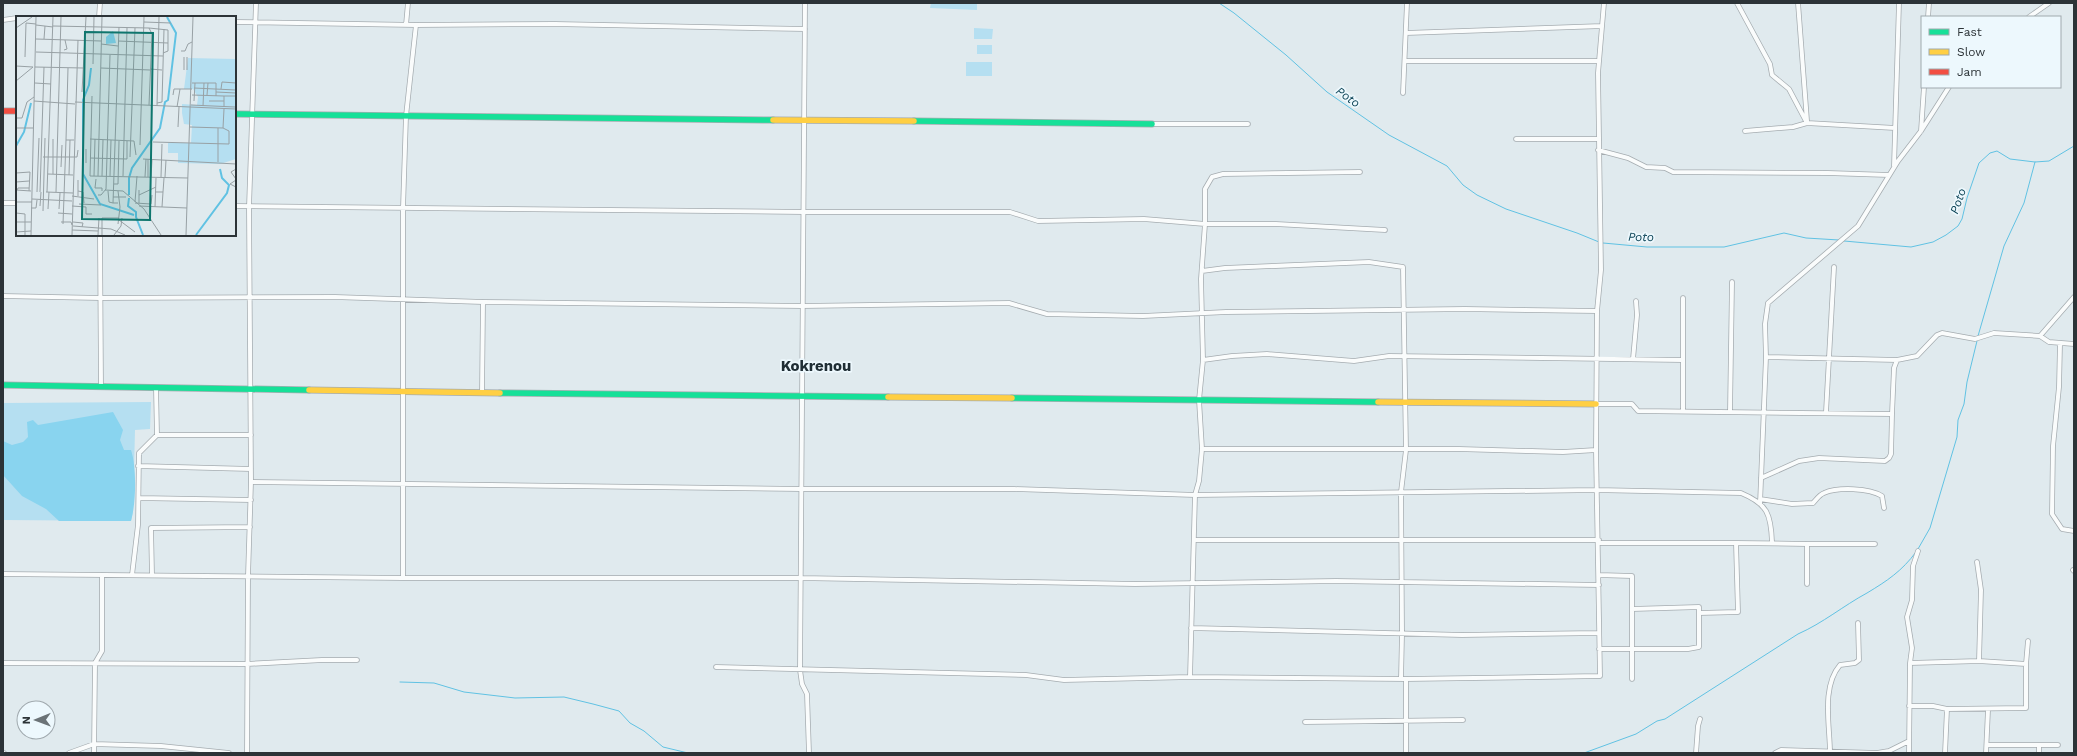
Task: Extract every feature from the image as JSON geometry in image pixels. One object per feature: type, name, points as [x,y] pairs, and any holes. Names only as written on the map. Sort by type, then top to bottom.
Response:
[{"type":"street","points":[[99,16],[100,3]]},
{"type":"street","points":[[247,753],[248,576],[251,500],[249,206],[256,3]]},
{"type":"street","points":[[406,25],[408,3]]},
{"type":"street","points":[[805,3],[800,670],[802,684],[807,694],[809,753]]},
{"type":"street","points":[[1403,93],[1407,3]]},
{"type":"street","points":[[716,667],[1026,675],[1064,680],[1190,677],[1403,679],[1600,676],[1599,541],[1596,490],[1596,404],[1597,311],[1601,270],[1598,150],[1599,61],[1604,3]]},
{"type":"street","points":[[1737,3],[1770,64],[1772,75],[1788,89],[1807,123]]},
{"type":"street","points":[[1798,3],[1807,123]]},
{"type":"street","points":[[1894,167],[1899,3]]},
{"type":"street","points":[[1928,16],[1929,3]]},
{"type":"street","points":[[2030,16],[2049,3]]},
{"type":"street","points":[[3,20],[16,18]]},
{"type":"street","points":[[236,22],[406,25],[555,24],[805,30]]},
{"type":"street","points":[[403,578],[403,208],[406,116],[416,25]]},
{"type":"street","points":[[1406,33],[1602,26]]},
{"type":"street","points":[[1404,61],[1599,61]]},
{"type":"street","points":[[1921,131],[1924,88]]},
{"type":"street","points":[[1760,502],[1766,357],[1765,324],[1768,304],[1858,226],[1894,167],[1921,131],[1949,88]]},
{"type":"street","points":[[3,111],[16,111]]},
{"type":"street","points":[[236,114],[805,121],[1248,124]]},
{"type":"street","points":[[1745,131],[1793,127],[1807,123],[1895,128]]},
{"type":"street","points":[[1516,139],[1598,139]]},
{"type":"street","points":[[1598,150],[1628,158],[1646,167],[1665,168],[1673,172],[1889,175]]},
{"type":"street","points":[[1190,677],[1195,495],[1199,481],[1202,449],[1199,400],[1203,360],[1202,271],[1205,224],[1204,189],[1212,177],[1217,175],[1360,172]]},
{"type":"street","points":[[3,203],[16,203]]},
{"type":"street","points":[[236,206],[804,212],[1010,212],[1038,221],[1144,219],[1205,224],[1276,224],[1385,230]]},
{"type":"street","points":[[100,236],[101,386]]},
{"type":"street","points":[[1202,271],[1225,268],[1369,262],[1403,267],[1405,310],[1404,404],[1406,450],[1401,492],[1401,541],[1403,679],[1406,753]]},
{"type":"street","points":[[1826,412],[1834,267]]},
{"type":"street","points":[[1730,412],[1732,282]]},
{"type":"street","points":[[3,296],[100,298],[336,297],[483,302],[802,306],[1010,303],[1047,314],[1143,316],[1226,312],[1405,310],[1597,311]]},
{"type":"street","points":[[2040,336],[2068,306],[2074,297]]},
{"type":"street","points":[[1683,298],[1683,411]]},
{"type":"street","points":[[1633,359],[1637,315],[1636,301]]},
{"type":"street","points":[[482,393],[483,302]]},
{"type":"street","points":[[2068,306],[2074,307]]},
{"type":"street","points":[[1766,357],[1897,360],[1917,356],[1937,335],[1942,333],[1975,338],[1994,334],[2040,336],[2049,342],[2074,344]]},
{"type":"street","points":[[2060,344],[2059,387],[2053,446],[2052,514],[2062,529],[2074,531]]},
{"type":"street","points":[[1203,360],[1232,356],[1267,354],[1354,361],[1390,356],[1684,360]]},
{"type":"street","points":[[1761,478],[1799,462],[1819,458],[1885,460],[1889,458],[1891,454],[1894,368],[1897,360]]},
{"type":"street","points":[[3,385],[403,392],[1199,400],[1404,404],[1632,404],[1638,411],[1826,412],[1892,414]]},
{"type":"street","points":[[156,388],[157,435]]},
{"type":"street","points":[[132,575],[139,498],[139,452],[157,435],[251,435]]},
{"type":"street","points":[[1202,449],[1459,449],[1563,452],[1596,450]]},
{"type":"street","points":[[138,466],[251,469]]},
{"type":"street","points":[[251,482],[801,489],[1014,489],[1195,495],[1596,490],[1741,493],[1760,502],[1771,518],[1772,542]]},
{"type":"street","points":[[1760,502],[1792,504],[1813,503],[1824,493],[1852,490],[1872,490],[1882,496],[1884,508]]},
{"type":"street","points":[[139,498],[251,500]]},
{"type":"street","points":[[152,575],[151,528],[250,528]]},
{"type":"street","points":[[1194,540],[1772,542],[1807,544],[1875,544]]},
{"type":"street","points":[[1699,613],[1738,612],[1736,543]]},
{"type":"street","points":[[1807,544],[1808,584]]},
{"type":"street","points":[[1909,753],[1910,663],[1912,648],[1907,617],[1912,600],[1913,566],[1918,551]]},
{"type":"street","points":[[1977,562],[1981,590],[1979,661]]},
{"type":"street","points":[[3,574],[403,578],[801,578],[1135,584],[1193,582],[1402,582],[1599,585]]},
{"type":"street","points":[[94,753],[95,663],[102,651],[102,575]]},
{"type":"street","points":[[1599,575],[1632,576],[1632,680]]},
{"type":"street","points":[[1599,649],[1688,649],[1699,647],[1699,607],[1632,609]]},
{"type":"street","points":[[1830,752],[1831,684],[1836,670],[1840,665],[1859,660],[1858,623]]},
{"type":"street","points":[[1191,628],[1462,635],[1599,633]]},
{"type":"street","points":[[1909,706],[1933,706],[1947,710],[2026,708],[2026,664],[2028,640]]},
{"type":"street","points":[[3,663],[247,664],[322,660],[357,660]]},
{"type":"street","points":[[1910,663],[1979,661],[2026,664]]},
{"type":"street","points":[[1945,753],[1947,710]]},
{"type":"street","points":[[1986,753],[1988,710]]},
{"type":"street","points":[[1696,753],[1700,719]]},
{"type":"street","points":[[1304,722],[1463,720]]},
{"type":"street","points":[[1776,753],[1781,750],[1877,753],[1889,751],[1909,741]]},
{"type":"street","points":[[69,753],[94,744],[161,746],[229,753]]},
{"type":"street","points":[[1987,745],[2058,745]]},
{"type":"street","points":[[2039,745],[2039,753]]},
{"type":"shaded area","points":[[931,3],[977,3],[977,10],[930,8]]},
{"type":"shaded area","points":[[974,28],[993,29],[992,39],[974,39]]},
{"type":"shaded area","points":[[977,45],[992,45],[992,54],[977,54]]},
{"type":"shaded area","points":[[966,62],[992,62],[992,76],[966,76]]},
{"type":"shaded area","points":[[151,402],[150,429],[135,430],[133,511],[131,521],[3,520],[3,403]]},
{"type":"shaded area","points":[[113,412],[123,430],[120,440],[124,450],[131,450],[133,457],[135,486],[131,521],[59,521],[46,509],[22,496],[3,475],[3,441],[12,445],[23,442],[28,437],[27,422],[33,420],[38,425]]},
{"type":"waterway","name":"Poto","points":[[1219,3],[1234,13],[1286,55],[1327,92],[1389,135],[1447,166],[1463,185],[1477,195],[1506,209],[1599,242]]},
{"type":"waterway","name":"Poto","points":[[1844,241],[1911,247],[1933,242],[1958,226],[1962,219],[1967,198],[1979,163],[1990,153],[1997,151],[2010,159],[2035,162],[2049,161],[2074,146]]},
{"type":"waterway","points":[[1978,336],[2004,246],[2024,203],[2035,162]]},
{"type":"waterway","name":"Poto","points":[[1603,243],[1647,247],[1724,247],[1784,233],[1806,238],[1839,240]]},
{"type":"waterway","points":[[1918,549],[1930,528],[1957,437],[1958,420],[1964,404],[1967,382],[1977,341]]},
{"type":"waterway","points":[[1584,753],[1636,734],[1657,721],[1665,719],[1798,634],[1816,625],[1881,584],[1900,570],[1916,552]]},
{"type":"waterway","points":[[400,682],[434,683],[464,692],[515,698],[564,697],[593,704],[619,711],[630,723],[644,731],[663,747],[688,753]]},
{"type":"traffic: fast","points":[[236,114],[773,120]]},
{"type":"traffic: fast","points":[[914,121],[1152,124]]},
{"type":"traffic: fast","points":[[3,385],[309,390]]},
{"type":"traffic: fast","points":[[500,393],[888,397]]},
{"type":"traffic: fast","points":[[1012,398],[1378,402]]},
{"type":"traffic: slow","points":[[773,120],[914,121]]},
{"type":"traffic: slow","points":[[309,390],[500,393]]},
{"type":"traffic: slow","points":[[888,397],[1012,398]]},
{"type":"traffic: slow","points":[[1378,402],[1596,404]]},
{"type":"traffic: jam","points":[[3,111],[16,111]]},
{"type":"district","name":"Kokrenou","points":[[816,366]]}]
